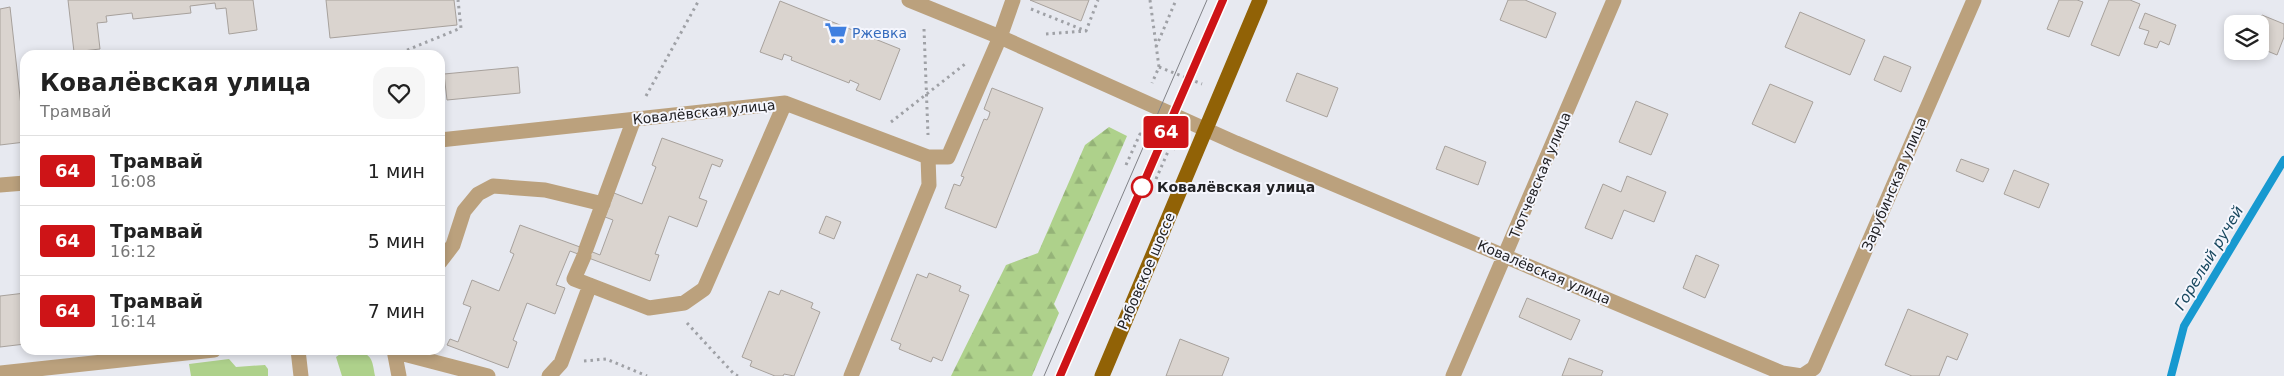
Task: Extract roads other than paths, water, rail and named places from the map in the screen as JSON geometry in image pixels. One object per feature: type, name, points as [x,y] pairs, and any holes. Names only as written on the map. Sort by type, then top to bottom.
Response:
[{"type":"main road","name":"Рябовское шоссе","points":[[1102,376],[1260,0]]},
{"type":"street","name":"Ковалёвская улица","points":[[909,0],[1000,37],[1206,129],[1782,373],[1802,376],[1814,368]]},
{"type":"street","name":"Тютчевская улица","points":[[1453,376],[1614,0]]},
{"type":"street","name":"Зарубинская улица","points":[[1814,368],[1974,0]]},
{"type":"street","points":[[850,376],[929,185],[928,157],[948,157],[1000,37],[1013,1]]},
{"type":"street","name":"Ковалёвская улица","points":[[445,139],[785,103],[928,157]]},
{"type":"street","points":[[634,119],[574,279],[649,308],[684,303],[704,290],[785,103]]},
{"type":"street","points":[[0,185],[20,183]]},
{"type":"street","points":[[445,255],[453,245],[464,211],[478,194],[493,186],[545,190],[603,204]]},
{"type":"street","points":[[549,376],[561,364],[590,285]]},
{"type":"street","points":[[0,373],[167,355]]},
{"type":"street","points":[[299,355],[301,376]]},
{"type":"street","points":[[396,355],[399,376]]},
{"type":"street","points":[[410,355],[488,376]]},
{"type":"waterway","name":"Горелый ручей","points":[[2171,376],[2184,326],[2284,160]]},
{"type":"tram line","points":[[1044,376],[1207,0]]},
{"type":"tram line","points":[[1060,376],[1223,0]]},
{"type":"tram line","name":"64","points":[[1060,376],[1223,0]]},
{"type":"place","name":"Ржевка","points":[[836,33]]},
{"type":"place","name":"Ковалёвская улица","points":[[1142,187]]}]
